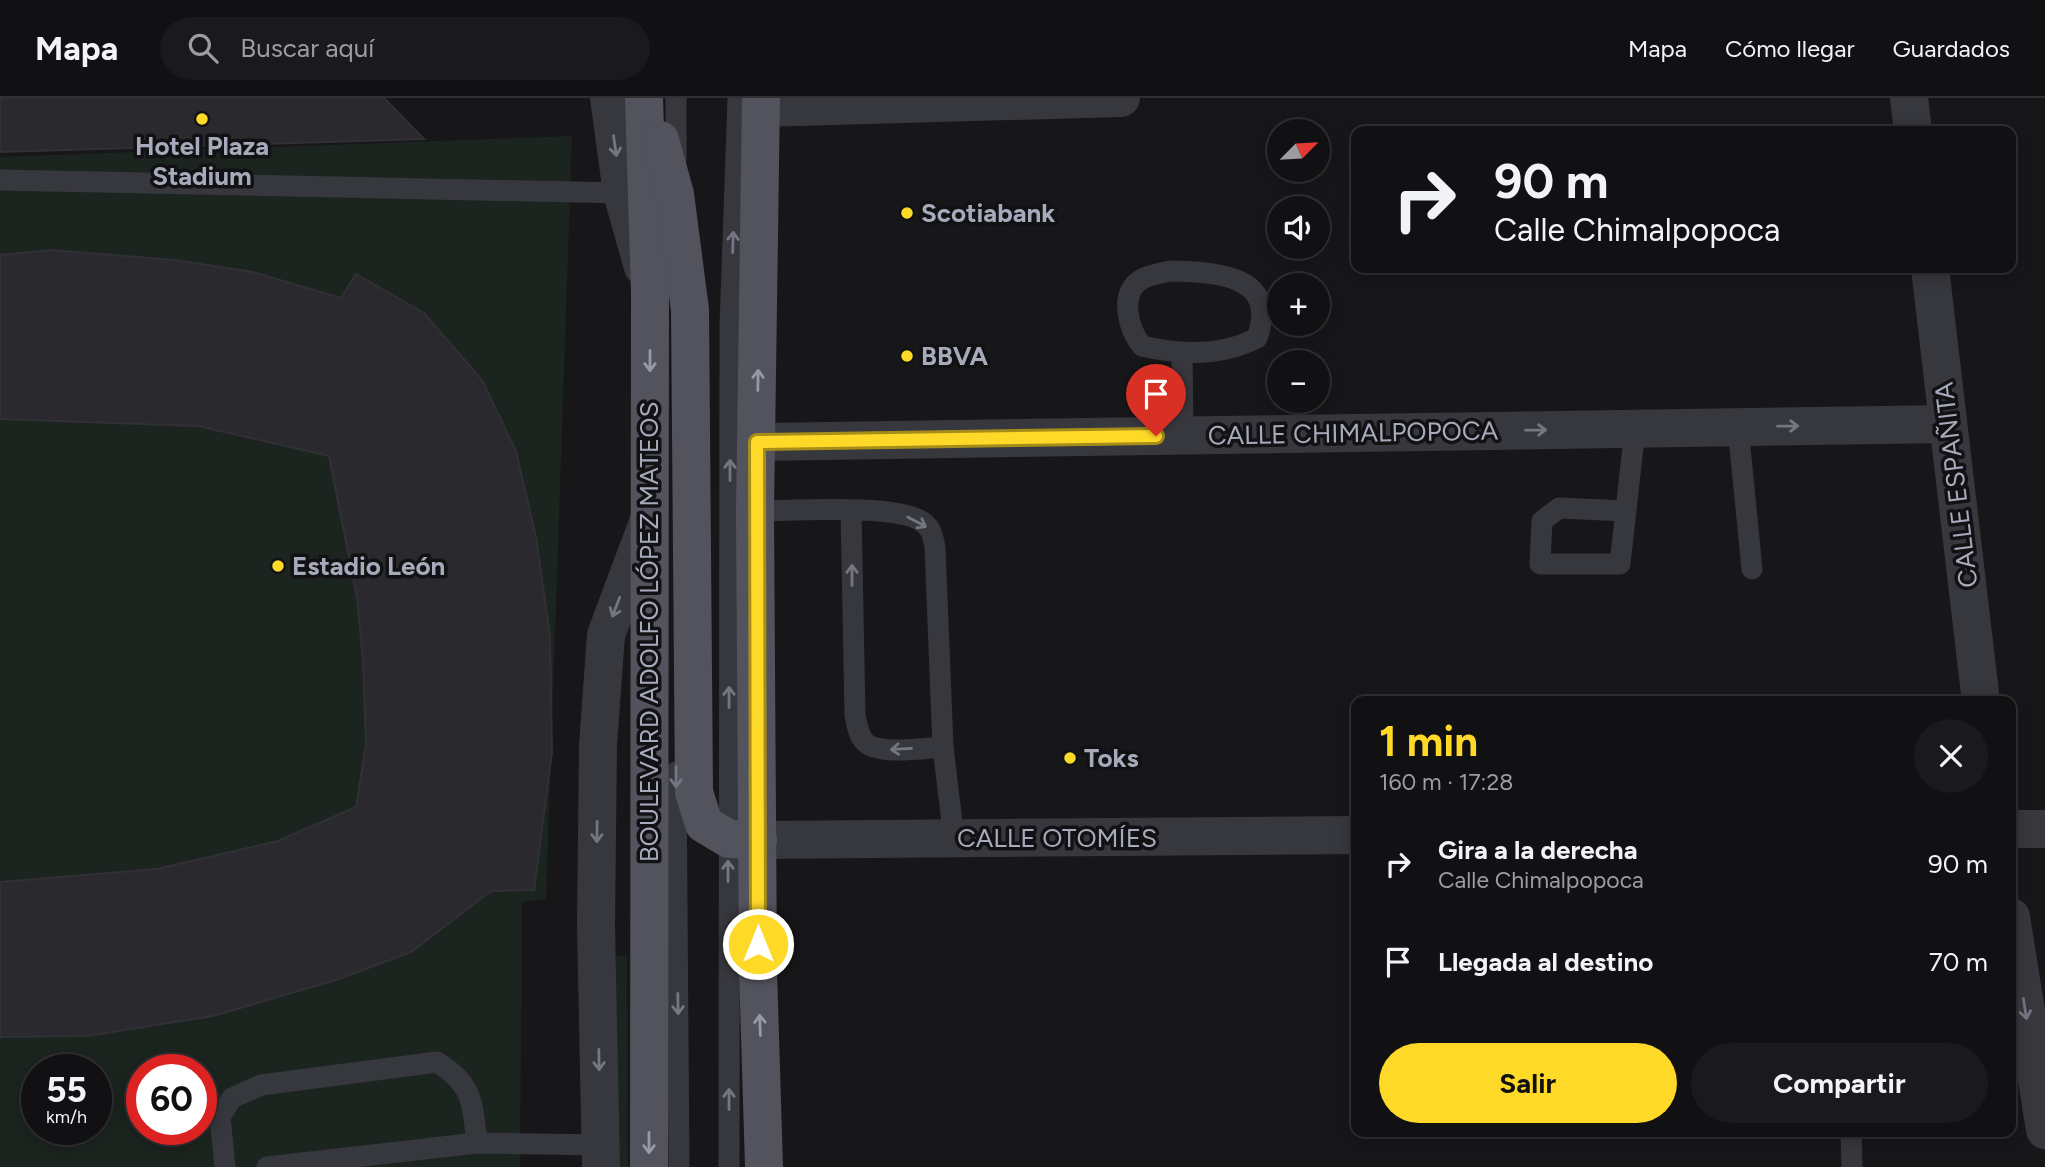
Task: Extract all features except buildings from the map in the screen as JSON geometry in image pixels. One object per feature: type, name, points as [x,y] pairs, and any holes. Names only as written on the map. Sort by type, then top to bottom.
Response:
[{"type":"main road","points":[[646,98],[675,194],[690,310],[694,792],[704,824],[743,839]]},
{"type":"main road","name":"BOULEVARD ADOLFO LÓPEZ MATEOS","points":[[646,98],[650,292],[649,1167]]},
{"type":"main road","points":[[746,102],[757,442],[743,839],[764,1167]]},
{"type":"street","points":[[609,98],[622,193],[650,292]]},
{"type":"street","points":[[746,102],[1121,98]]},
{"type":"street","points":[[1909,98],[1912,126]]},
{"type":"street","name":"CALLE ESPAÑITA","points":[[1931,273],[1981,696]]},
{"type":"street","name":"CALLE CHIMALPOPOCA","points":[[757,442],[1948,424]]},
{"type":"street","points":[[601,1156],[596,925],[598,744],[606,635],[649,520]]},
{"type":"street","points":[[2016,829],[2045,829]]},
{"type":"street","name":"CALLE OTOMÍES","points":[[743,839],[1351,835]]},
{"type":"street","points":[[2016,948],[2045,1130]]},
{"type":"lane","points":[[676,98],[679,1167]]},
{"type":"lane","points":[[729,1167],[743,839],[730,326],[746,102]]},
{"type":"lane","points":[[0,180],[622,193]]},
{"type":"lane","points":[[1170,271],[1206,272],[1234,277],[1251,288],[1259,303],[1263,321],[1257,338],[1227,349],[1182,354],[1142,346],[1136,338],[1129,323],[1128,307],[1131,290],[1140,280],[1170,271]]},
{"type":"lane","points":[[1182,354],[1183,436]]},
{"type":"lane","points":[[1738,427],[1752,569]]},
{"type":"lane","points":[[1626,511],[1559,508],[1542,521],[1540,564],[1620,564],[1626,511],[1635,429]]},
{"type":"lane","points":[[755,511],[851,510],[909,516],[925,523],[932,533],[943,747],[954,839]]},
{"type":"lane","points":[[851,510],[855,715],[859,731],[866,743],[878,749],[943,747]]},
{"type":"lane","points":[[225,1167],[220,1117],[232,1098],[261,1085],[436,1062],[458,1075],[471,1096],[477,1143]]},
{"type":"lane","points":[[1851,1137],[1852,1167]]},
{"type":"lane","points":[[267,1167],[477,1143],[601,1156]]},
{"type":"shaded area","name":"Estadio León","points":[[572,136],[546,899],[522,902],[520,1167],[0,1167],[0,157]]},
{"type":"shaded area","points":[[616,956],[627,956],[628,1167],[617,1167]]},
{"type":"place","name":"Hotel Plaza Stadium","points":[[202,119]]},
{"type":"place","name":"Scotiabank","points":[[907,213]]},
{"type":"place","name":"BBVA","points":[[907,356]]},
{"type":"place","name":"Estadio León","points":[[278,566]]},
{"type":"place","name":"Toks","points":[[1070,758]]},
{"type":"route","points":[[758,944],[755,511],[757,442],[1156,436]]}]
